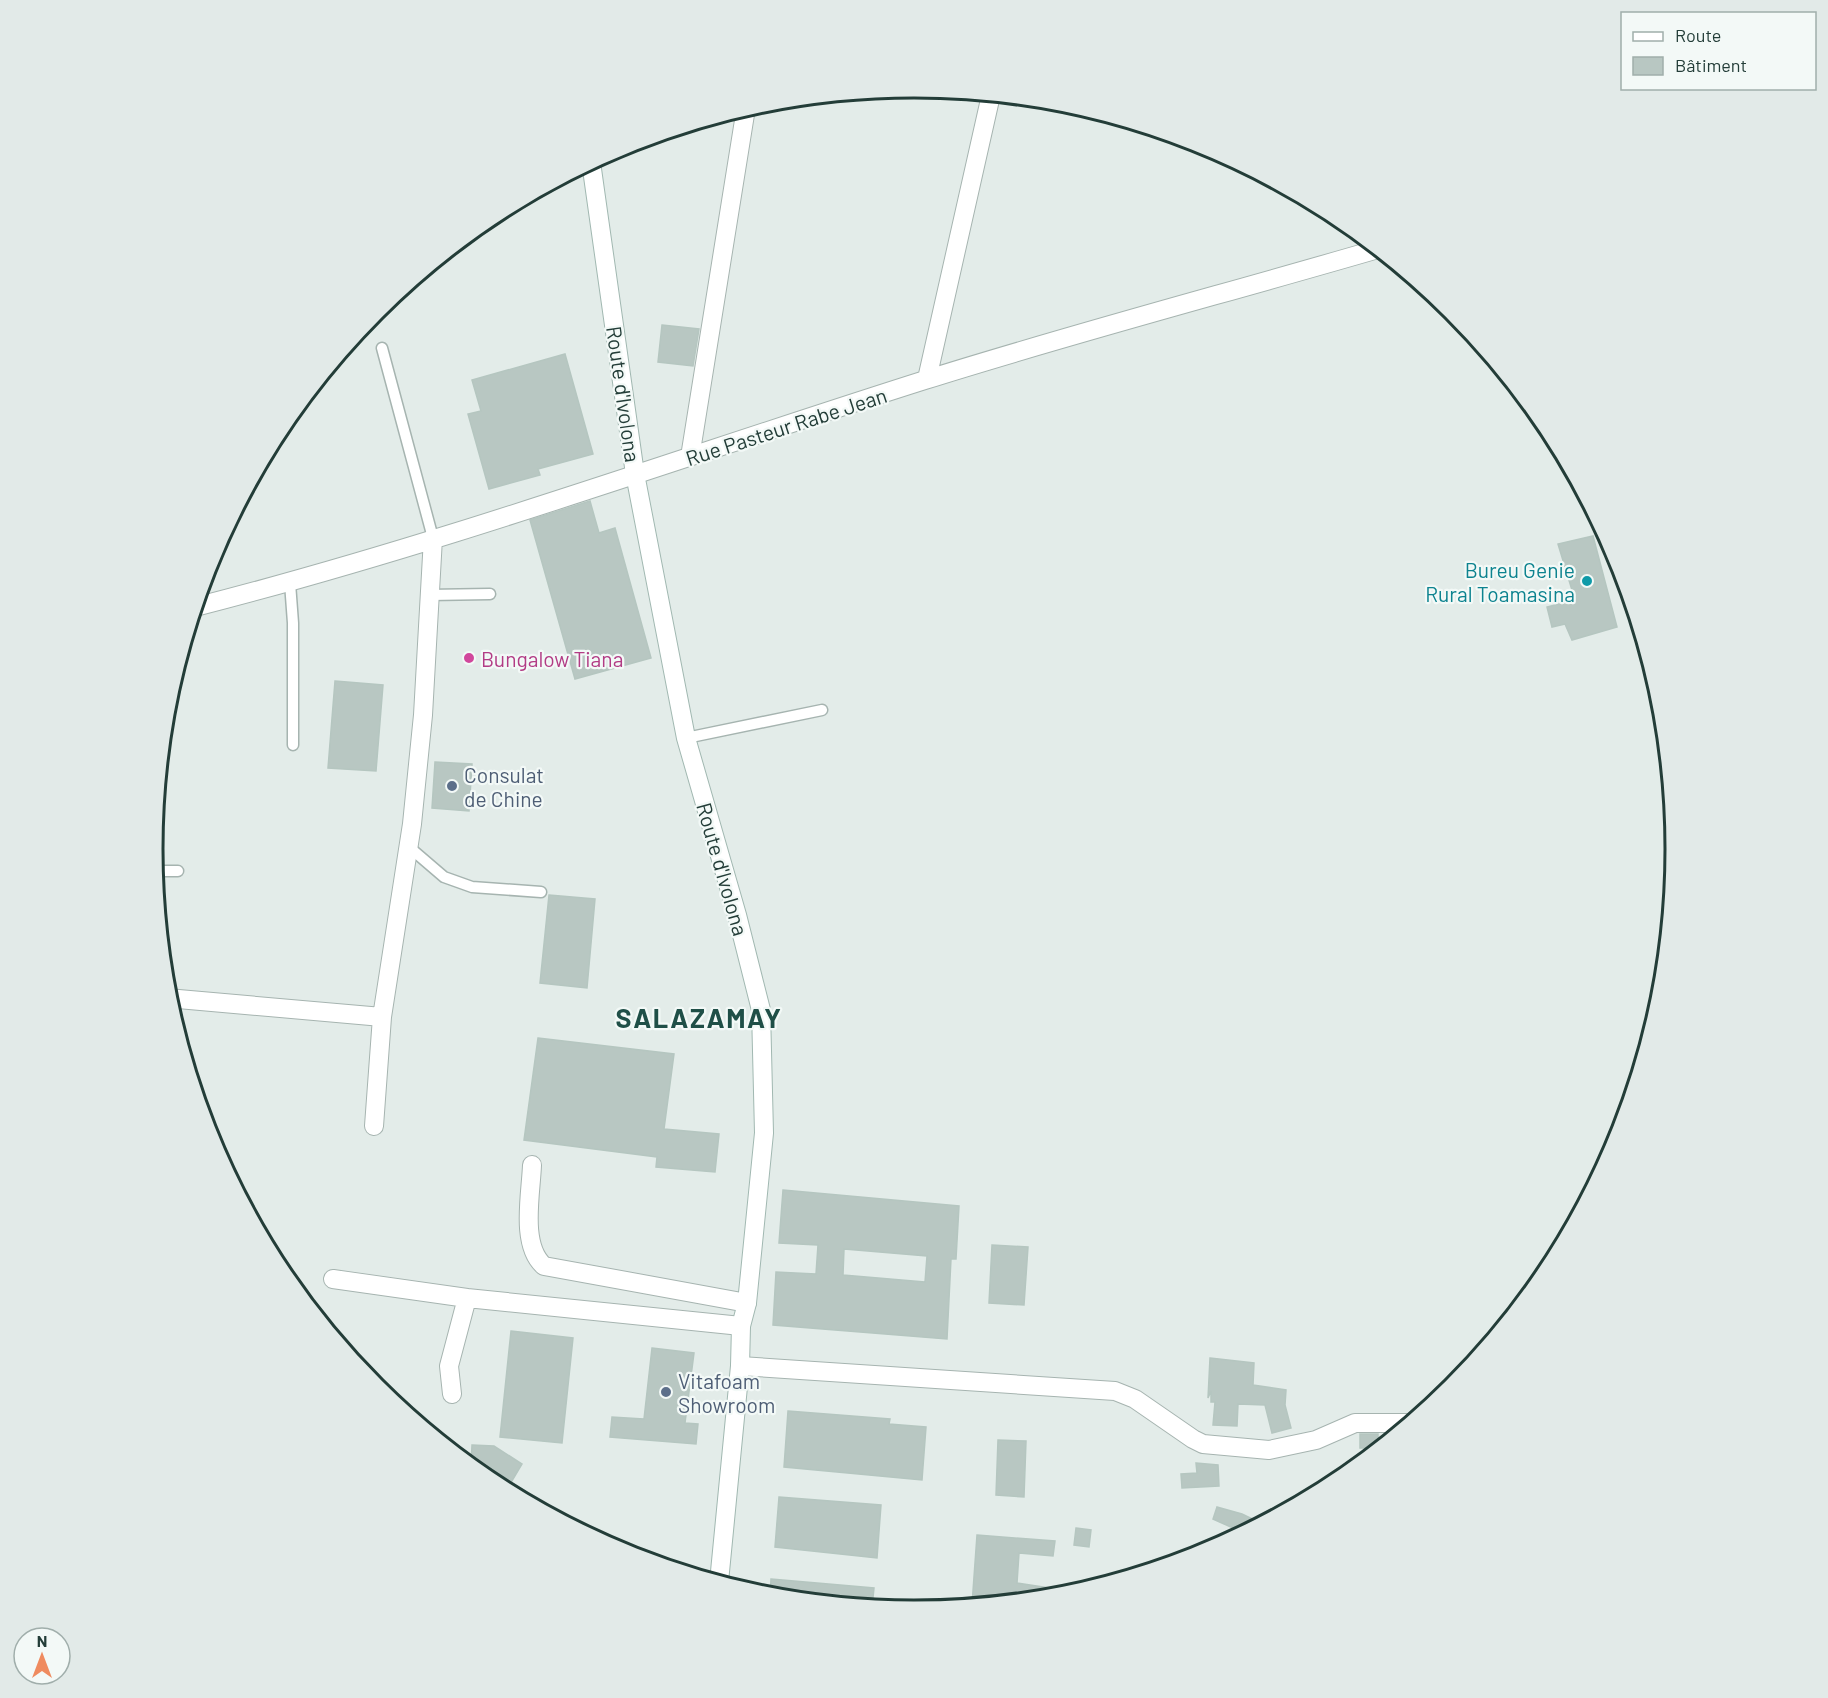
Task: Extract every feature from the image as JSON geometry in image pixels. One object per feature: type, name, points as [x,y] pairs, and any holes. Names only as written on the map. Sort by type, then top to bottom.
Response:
[{"type":"street","points":[[927,379],[989,102]]},
{"type":"street","points":[[690,457],[745,117]]},
{"type":"street","name":"Route d'Ivolona","points":[[592,170],[635,474],[686,738],[737,915],[761,1010],[764,1133],[747,1303],[741,1326],[740,1366],[720,1575]]},
{"type":"street","name":"Rue Pasteur Rabe Jean","points":[[203,605],[290,583],[690,457],[927,379],[1369,252]]},
{"type":"street","points":[[374,1126],[381,1017],[409,847],[423,715],[432,538]]},
{"type":"street","points":[[178,999],[381,1017]]},
{"type":"street","points":[[532,1165],[530,1237],[537,1260],[544,1266],[747,1303]]},
{"type":"street","points":[[333,1279],[466,1298],[741,1326]]},
{"type":"street","points":[[452,1394],[449,1366],[466,1298]]},
{"type":"street","points":[[740,1366],[1115,1390],[1135,1399],[1193,1440],[1203,1444],[1269,1450],[1316,1440],[1355,1424],[1398,1423]]},
{"type":"lane","points":[[382,348],[432,538]]},
{"type":"lane","points":[[290,583],[293,623],[293,745]]},
{"type":"lane","points":[[429,595],[490,594]]},
{"type":"lane","points":[[686,738],[822,710]]},
{"type":"lane","points":[[409,847],[444,877],[472,887],[541,892]]},
{"type":"lane","points":[[163,871],[178,871]]},
{"type":"building","points":[[662,325],[699,329],[693,366],[658,362]]},
{"type":"building","points":[[565,354],[593,454],[538,469],[540,475],[489,489],[468,414],[481,411],[472,380]]},
{"type":"building","points":[[590,501],[599,533],[615,528],[651,658],[575,679],[530,520]]},
{"type":"building","name":"Bureu Genie Rural Toamasina","points":[[1593,536],[1617,627],[1572,640],[1565,624],[1552,627],[1547,607],[1575,600],[1558,544]]},
{"type":"building","points":[[335,681],[383,685],[376,771],[328,768]]},
{"type":"building","name":"Consulat de Chine","points":[[435,762],[472,764],[469,811],[432,808]]},
{"type":"building","points":[[549,895],[595,899],[587,988],[540,983]]},
{"type":"building","points":[[538,1038],[674,1054],[664,1129],[719,1134],[715,1172],[656,1167],[657,1157],[524,1140]]},
{"type":"building","points":[[783,1190],[959,1206],[956,1259],[951,1259],[947,1339],[773,1325],[776,1272],[816,1274],[818,1245],[779,1243]],"holes":[[[844,1249],[927,1256],[925,1282],[843,1275]]]},
{"type":"building","points":[[992,1245],[1028,1247],[1024,1305],[989,1303]]},
{"type":"building","points":[[511,1331],[573,1338],[562,1443],[500,1437]]},
{"type":"building","points":[[652,1348],[694,1353],[685,1423],[698,1424],[696,1444],[610,1437],[612,1417],[644,1419]]},
{"type":"building","points":[[1210,1358],[1254,1363],[1253,1385],[1286,1390],[1285,1405],[1291,1428],[1272,1433],[1265,1405],[1238,1404],[1237,1426],[1213,1425],[1215,1402],[1211,1402],[1211,1391],[1208,1398]]},
{"type":"building","points":[[788,1411],[890,1419],[889,1424],[926,1427],[922,1480],[784,1467]]},
{"type":"building","points":[[1360,1434],[1378,1434],[1378,1439],[1371,1445],[1367,1448],[1360,1448]]},
{"type":"building","points":[[998,1440],[1026,1441],[1024,1497],[996,1495]]},
{"type":"building","points":[[472,1445],[494,1446],[522,1464],[511,1483],[471,1456]]},
{"type":"building","points":[[1196,1463],[1218,1465],[1219,1486],[1182,1488],[1181,1474],[1197,1473]]},
{"type":"building","points":[[779,1497],[881,1505],[877,1558],[775,1547]]},
{"type":"building","points":[[1217,1507],[1253,1519],[1234,1528],[1213,1519]]},
{"type":"building","points":[[1076,1528],[1091,1530],[1089,1547],[1074,1545]]},
{"type":"building","points":[[977,1535],[1055,1541],[1053,1556],[1019,1553],[1017,1583],[1049,1588],[972,1598]]},
{"type":"building","points":[[771,1579],[874,1588],[873,1599],[816,1594],[771,1587]]},
{"type":"place","name":"Bureu Genie Rural Toamasina","points":[[1587,581]]},
{"type":"place","name":"Bungalow Tiana","points":[[469,658]]},
{"type":"place","name":"Consulat de Chine","points":[[452,786]]},
{"type":"place","name":"Vitafoam Showroom","points":[[666,1392]]},
{"type":"district","name":"SALAZAMAY","points":[[699,1017]]}]
